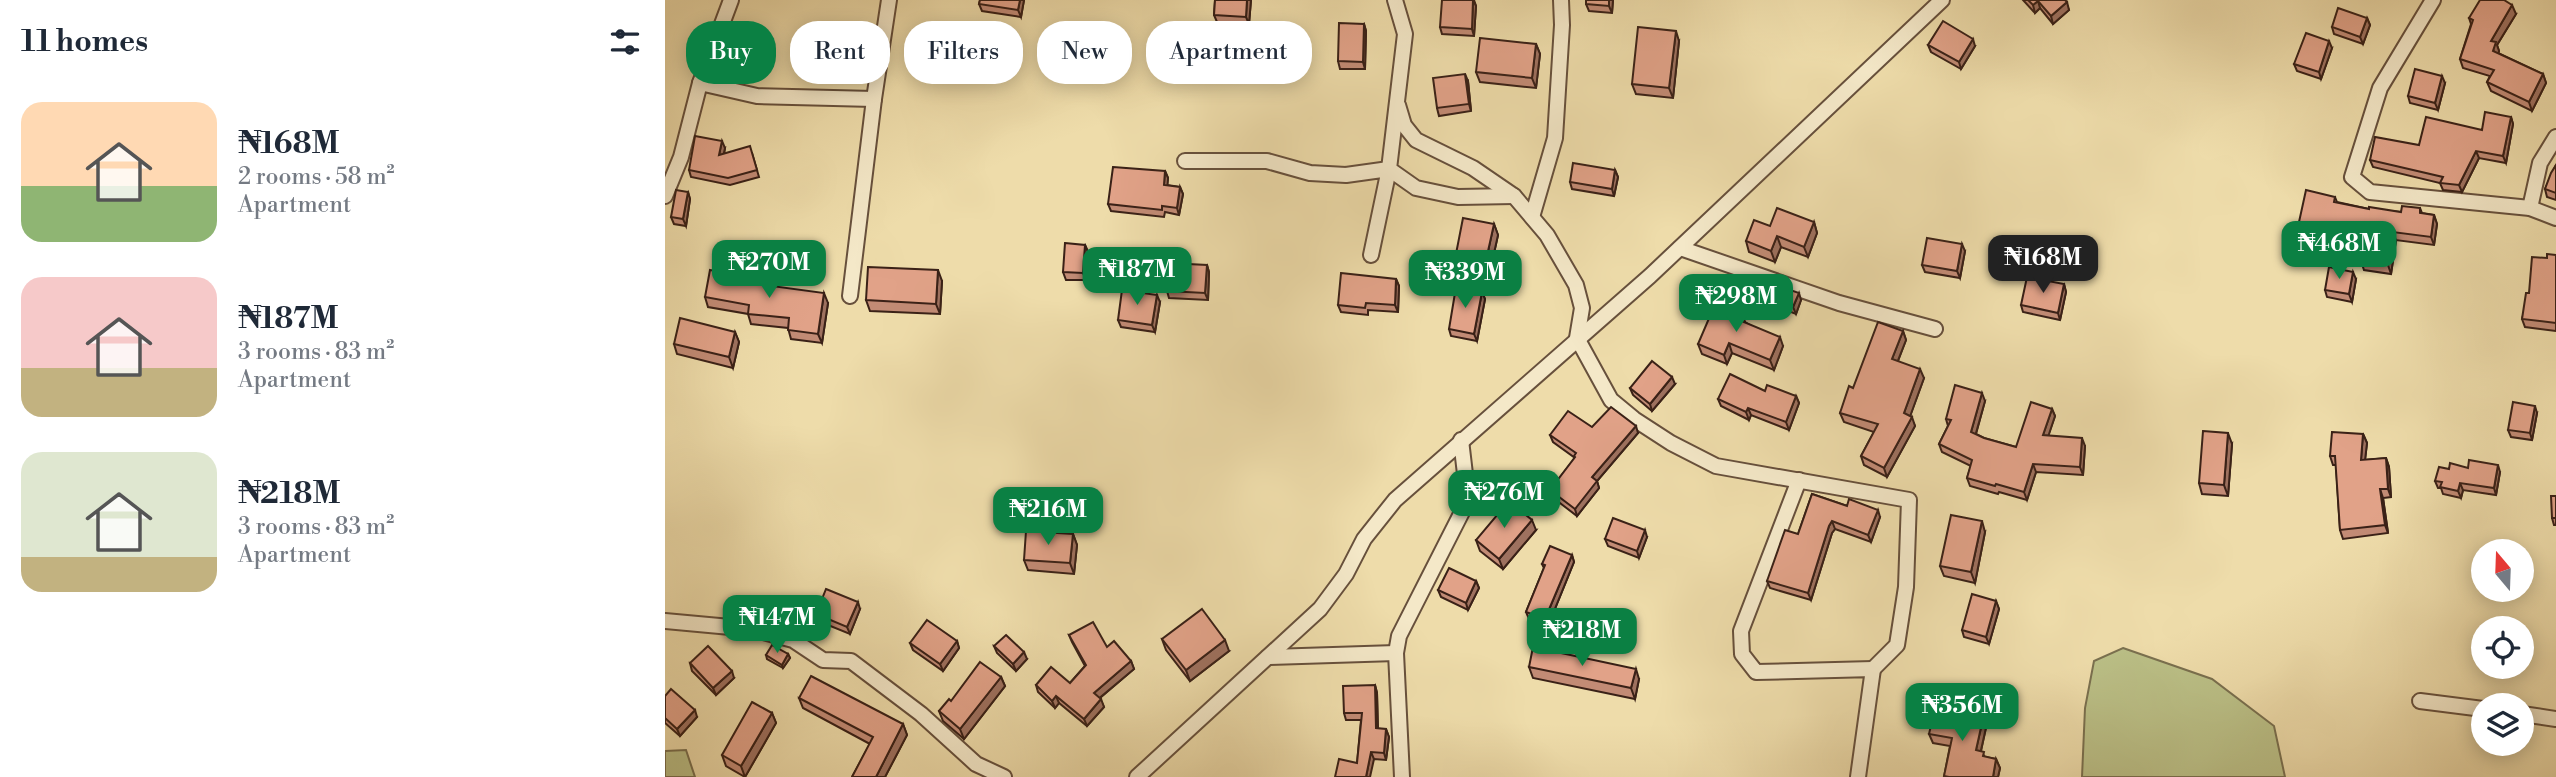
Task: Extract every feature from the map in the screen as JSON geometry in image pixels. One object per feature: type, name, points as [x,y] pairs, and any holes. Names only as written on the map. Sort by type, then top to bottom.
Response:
[{"type":"street","points":[[723,21],[731,0]]},
{"type":"street","points":[[850,296],[889,0]]},
{"type":"street","points":[[1371,255],[1389,169],[1405,34],[1395,0]]},
{"type":"street","points":[[1532,217],[1555,138],[1561,0]]},
{"type":"street","points":[[1136,777],[1320,609],[1346,574],[1364,540],[1395,500],[1680,248],[1941,0]]},
{"type":"street","points":[[2433,0],[2380,88],[2352,177],[2370,192],[2530,208],[2556,218]]},
{"type":"street","points":[[665,196],[681,157],[700,84]]},
{"type":"street","points":[[704,84],[758,96],[874,99]]},
{"type":"street","points":[[1398,105],[1404,125],[1416,140],[1473,168],[1514,196],[1548,235],[1576,285],[1582,308],[1577,338],[1611,400],[1635,419],[1671,443],[1716,466],[1909,500],[1906,587],[1897,645],[1873,669],[1858,777]]},
{"type":"street","points":[[2530,208],[2540,163],[2556,137]]},
{"type":"street","points":[[1185,161],[1267,161],[1310,173],[1346,175],[1389,169],[1416,188],[1458,197],[1514,196]]},
{"type":"street","points":[[1680,248],[1839,303],[1935,329]]},
{"type":"street","points":[[1402,777],[1396,653],[1399,636],[1464,508],[1468,491],[1461,440]]},
{"type":"street","points":[[1799,480],[1741,631],[1742,653],[1756,672],[1873,669]]},
{"type":"street","points":[[665,621],[752,629],[793,640],[823,660],[851,661],[921,714],[976,764],[1004,777]]},
{"type":"street","points":[[1268,657],[1396,653]]},
{"type":"street","points":[[2420,701],[2471,707]]},
{"type":"street","points":[[2534,716],[2556,719]]},
{"type":"green space","points":[[2123,648],[2212,679],[2274,726],[2285,777],[2082,777],[2085,708],[2094,661]]},
{"type":"green space","points":[[686,750],[695,777],[665,777],[665,751]]},
{"type":"building","points":[[980,0],[1020,0],[1018,10],[979,4]]},
{"type":"building","points":[[1215,0],[1247,0],[1246,17],[1214,15]]},
{"type":"building","points":[[1442,0],[1473,0],[1472,29],[1440,27]]},
{"type":"building","points":[[1586,0],[1609,0],[1609,6],[1586,4]]},
{"type":"building","points":[[2028,0],[2067,2],[2051,16],[2038,1],[2033,5]]},
{"type":"building","points":[[2480,0],[2504,0],[2512,5],[2491,41],[2496,42],[2493,51],[2543,74],[2529,102],[2487,82],[2494,70],[2460,59],[2473,20],[2469,18]]},
{"type":"building","points":[[2338,8],[2367,18],[2360,37],[2332,27]]},
{"type":"building","points":[[1943,21],[1973,39],[1959,62],[1928,45]]},
{"type":"building","points":[[1339,23],[1364,24],[1363,62],[1338,61]]},
{"type":"building","points":[[1638,27],[1676,31],[1669,88],[1632,84]]},
{"type":"building","points":[[2306,33],[2329,41],[2319,72],[2294,64]]},
{"type":"building","points":[[1480,38],[1536,44],[1532,78],[1476,72]]},
{"type":"building","points":[[2415,69],[2442,76],[2435,103],[2408,96]]},
{"type":"building","points":[[1465,74],[1469,104],[1437,108],[1433,78]]},
{"type":"building","points":[[2485,112],[2511,117],[2503,156],[2476,151],[2459,185],[2440,183],[2443,177],[2370,160],[2375,137],[2419,145],[2426,117],[2482,130]]},
{"type":"building","points":[[695,136],[722,141],[719,155],[750,146],[757,170],[728,178],[689,170]]},
{"type":"building","points":[[1573,163],[1615,170],[1612,189],[1570,182]]},
{"type":"building","points":[[2556,165],[2556,193],[2545,189]]},
{"type":"building","points":[[1113,167],[1165,171],[1164,185],[1180,187],[1177,208],[1162,206],[1162,210],[1108,204]]},
{"type":"building","points":[[676,190],[688,192],[683,219],[671,217]]},
{"type":"building","points":[[2306,190],[2335,197],[2334,202],[2369,209],[2401,212],[2402,206],[2420,208],[2420,213],[2434,215],[2431,237],[2393,232],[2388,265],[2361,261],[2364,239],[2299,222]]},
{"type":"building","points":[[1777,208],[1814,222],[1804,247],[1777,236],[1771,251],[1746,241],[1754,220],[1770,226]]},
{"type":"building","points":[[1463,218],[1494,224],[1485,265],[1455,259]]},
{"type":"building","points":[[1927,238],[1962,244],[1957,271],[1922,265]]},
{"type":"building","points":[[1065,243],[1085,245],[1083,273],[1063,272]]},
{"type":"building","points":[[2547,254],[2556,255],[2556,323],[2522,319],[2526,293],[2529,293],[2532,257],[2547,258]]},
{"type":"building","points":[[1168,263],[1207,265],[1205,293],[1167,291]]},
{"type":"building","points":[[868,267],[938,270],[936,304],[866,300]]},
{"type":"building","points":[[2329,267],[2353,272],[2349,294],[2325,290]]},
{"type":"building","points":[[710,270],[765,280],[764,285],[824,293],[818,334],[788,330],[789,318],[748,314],[749,305],[705,297]]},
{"type":"building","points":[[1341,273],[1396,279],[1395,305],[1366,303],[1365,308],[1338,305]]},
{"type":"building","points":[[2027,277],[2064,284],[2058,313],[2021,305]]},
{"type":"building","points":[[1773,284],[1799,293],[1793,307],[1768,297]]},
{"type":"building","points":[[1456,287],[1482,292],[1474,334],[1449,329]]},
{"type":"building","points":[[1122,290],[1157,295],[1152,325],[1118,320]]},
{"type":"building","points":[[1716,302],[1742,313],[1739,320],[1780,337],[1770,360],[1729,343],[1724,355],[1698,344]]},
{"type":"building","points":[[680,318],[735,332],[729,357],[674,344]]},
{"type":"building","points":[[1878,322],[1903,331],[1892,359],[1920,369],[1904,413],[1912,417],[1884,468],[1861,456],[1878,424],[1840,413],[1849,386],[1853,388]]},
{"type":"building","points":[[1652,361],[1672,377],[1650,404],[1630,388]]},
{"type":"building","points":[[1730,374],[1765,391],[1767,385],[1796,396],[1786,422],[1748,408],[1746,412],[1718,399]]},
{"type":"building","points":[[1955,385],[1982,393],[1971,432],[2016,447],[2031,402],[2052,409],[2043,435],[2082,438],[2080,467],[2033,464],[2024,492],[1967,478],[1972,460],[1939,444],[1951,420],[1946,419]]},
{"type":"building","points":[[2513,402],[2535,406],[2530,433],[2508,430]]},
{"type":"building","points":[[1611,407],[1636,426],[1592,477],[1597,481],[1575,509],[1550,490],[1576,453],[1550,435],[1568,411],[1592,427]]},
{"type":"building","points":[[2203,431],[2228,433],[2224,485],[2199,483]]},
{"type":"building","points":[[2332,432],[2363,434],[2361,460],[2386,458],[2388,489],[2380,489],[2385,525],[2340,530],[2335,456],[2330,456]]},
{"type":"building","points":[[2469,460],[2498,465],[2494,488],[2460,483],[2458,491],[2440,487],[2442,482],[2435,481],[2439,467],[2449,469],[2450,463],[2468,468]]},
{"type":"building","points":[[1812,494],[1847,506],[1849,499],[1878,510],[1868,535],[1832,521],[1808,593],[1767,581],[1785,530],[1798,534]]},
{"type":"building","points":[[2551,496],[2556,496],[2556,518],[2552,518]]},
{"type":"building","points":[[1509,501],[1532,520],[1499,559],[1476,540]]},
{"type":"building","points":[[1951,515],[1982,521],[1971,572],[1940,566]]},
{"type":"building","points":[[1613,518],[1645,530],[1637,551],[1605,539]]},
{"type":"building","points":[[1026,531],[1073,534],[1070,563],[1024,560]]},
{"type":"building","points":[[1550,546],[1572,555],[1545,619],[1526,612]]},
{"type":"building","points":[[1449,568],[1476,581],[1466,603],[1438,590]]},
{"type":"building","points":[[826,589],[858,602],[847,627],[816,614]]},
{"type":"building","points":[[1972,594],[1996,601],[1986,637],[1962,630]]},
{"type":"building","points":[[1202,609],[1225,640],[1186,670],[1162,639]]},
{"type":"building","points":[[927,620],[957,641],[940,664],[910,643]]},
{"type":"building","points":[[1093,622],[1107,647],[1114,641],[1131,661],[1094,693],[1101,699],[1084,719],[1056,696],[1052,701],[1036,685],[1051,667],[1070,683],[1086,665],[1069,635]]},
{"type":"building","points":[[1006,635],[1024,652],[1013,664],[994,646]]},
{"type":"building","points":[[772,645],[788,654],[782,665],[766,655]]},
{"type":"building","points":[[708,646],[732,671],[713,688],[690,663]]},
{"type":"building","points":[[1533,647],[1636,669],[1631,688],[1529,667]]},
{"type":"building","points":[[980,662],[1001,677],[960,729],[939,711],[949,699],[951,701]]},
{"type":"building","points":[[811,676],[903,724],[876,777],[852,777],[873,737],[799,698]]},
{"type":"building","points":[[1375,685],[1376,728],[1386,729],[1384,753],[1371,752],[1366,777],[1335,777],[1339,759],[1357,763],[1362,713],[1344,713],[1343,686]]},
{"type":"building","points":[[671,689],[695,710],[677,729],[665,718],[665,696]]},
{"type":"building","points":[[752,702],[772,713],[741,766],[722,755]]},
{"type":"building","points":[[1936,705],[1984,714],[1976,750],[1984,752],[1983,756],[1996,759],[1993,777],[1944,776],[1952,738],[1929,734]]}]
